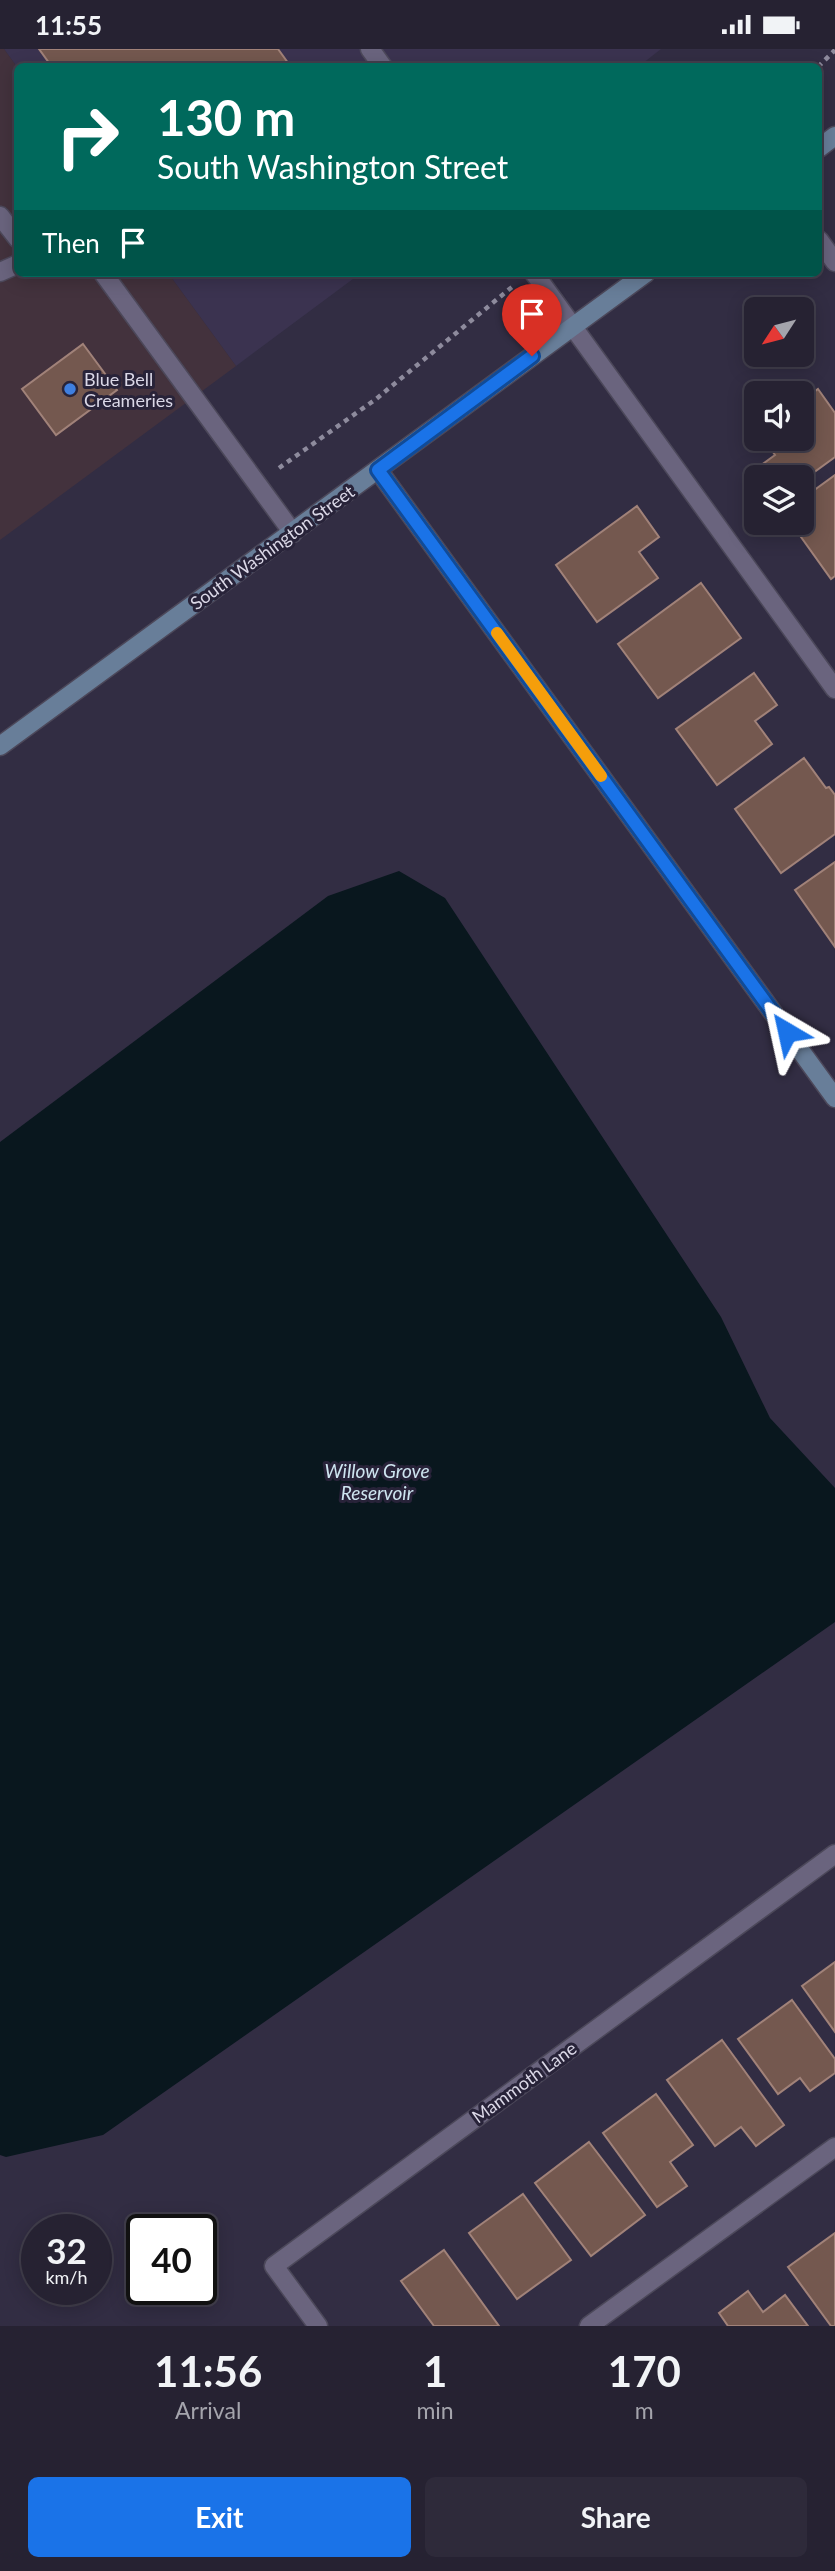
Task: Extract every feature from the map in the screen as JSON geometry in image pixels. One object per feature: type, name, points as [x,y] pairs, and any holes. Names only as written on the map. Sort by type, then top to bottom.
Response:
[{"type":"main road","name":"South Washington Street","points":[[0,746],[640,277]]},
{"type":"main road","points":[[378,470],[835,1098]]},
{"type":"street","points":[[0,216],[14,234]]},
{"type":"street","points":[[822,244],[835,262]]},
{"type":"street","points":[[106,277],[293,533]]},
{"type":"street","points":[[527,277],[572,326],[835,689]]},
{"type":"street","name":"Mammoth Lane","points":[[318,2326],[274,2266],[835,1854]]},
{"type":"street","points":[[589,2326],[835,2147]]},
{"type":"path","points":[[822,63],[835,50]]},
{"type":"path","points":[[278,469],[376,399],[487,305],[527,277]]},
{"type":"shaded area","points":[[0,49],[4,49],[14,63],[14,277],[171,277],[236,366],[0,540]]},
{"type":"shaded area","points":[[4,49],[661,49],[643,63],[14,63]]},
{"type":"shaded area","points":[[171,277],[356,277],[236,366]]},
{"type":"water","name":"Willow Grove Reservoir","points":[[399,871],[445,898],[721,1317],[770,1418],[835,1488],[835,1622],[103,2135],[6,2157],[0,2155],[0,1142],[328,896]]},
{"type":"building","points":[[39,49],[278,49],[288,63],[49,63]]},
{"type":"building","points":[[83,344],[117,390],[56,435],[22,389]]},
{"type":"building","points":[[818,389],[835,413],[835,457],[814,472],[814,465],[761,465],[775,455],[772,451],[814,451],[814,392]]},
{"type":"building","points":[[835,475],[835,576],[831,579],[800,535],[814,535],[814,490]]},
{"type":"building","points":[[637,506],[659,537],[639,552],[658,578],[597,622],[556,565]]},
{"type":"building","points":[[701,583],[741,638],[658,698],[618,644]]},
{"type":"building","points":[[754,673],[777,705],[755,721],[772,744],[717,785],[676,729]]},
{"type":"building","points":[[804,758],[826,788],[829,787],[835,795],[835,834],[781,873],[735,809]]},
{"type":"building","points":[[835,862],[835,947],[795,890]]},
{"type":"building","points":[[835,1962],[835,2032],[802,1986]]},
{"type":"building","points":[[792,2000],[835,2059],[835,2073],[810,2091],[800,2078],[778,2094],[738,2039]]},
{"type":"building","points":[[722,2040],[784,2125],[756,2146],[741,2127],[715,2146],[667,2080]]},
{"type":"building","points":[[656,2094],[693,2145],[670,2162],[687,2186],[657,2207],[603,2133]]},
{"type":"building","points":[[589,2142],[645,2215],[591,2256],[535,2183]]},
{"type":"building","points":[[523,2194],[571,2260],[517,2299],[469,2233]]},
{"type":"building","points":[[835,2233],[835,2326],[831,2326],[788,2267]]},
{"type":"building","points":[[444,2250],[499,2326],[434,2326],[401,2281]]},
{"type":"building","points":[[748,2291],[763,2312],[785,2295],[808,2326],[728,2326],[719,2313]]},
{"type":"slow traffic","points":[[497,633],[601,776]]},
{"type":"place","name":"Blue Bell Creameries","points":[[70,389]]},
{"type":"route","points":[[532,356],[378,470],[787,1032]]}]
